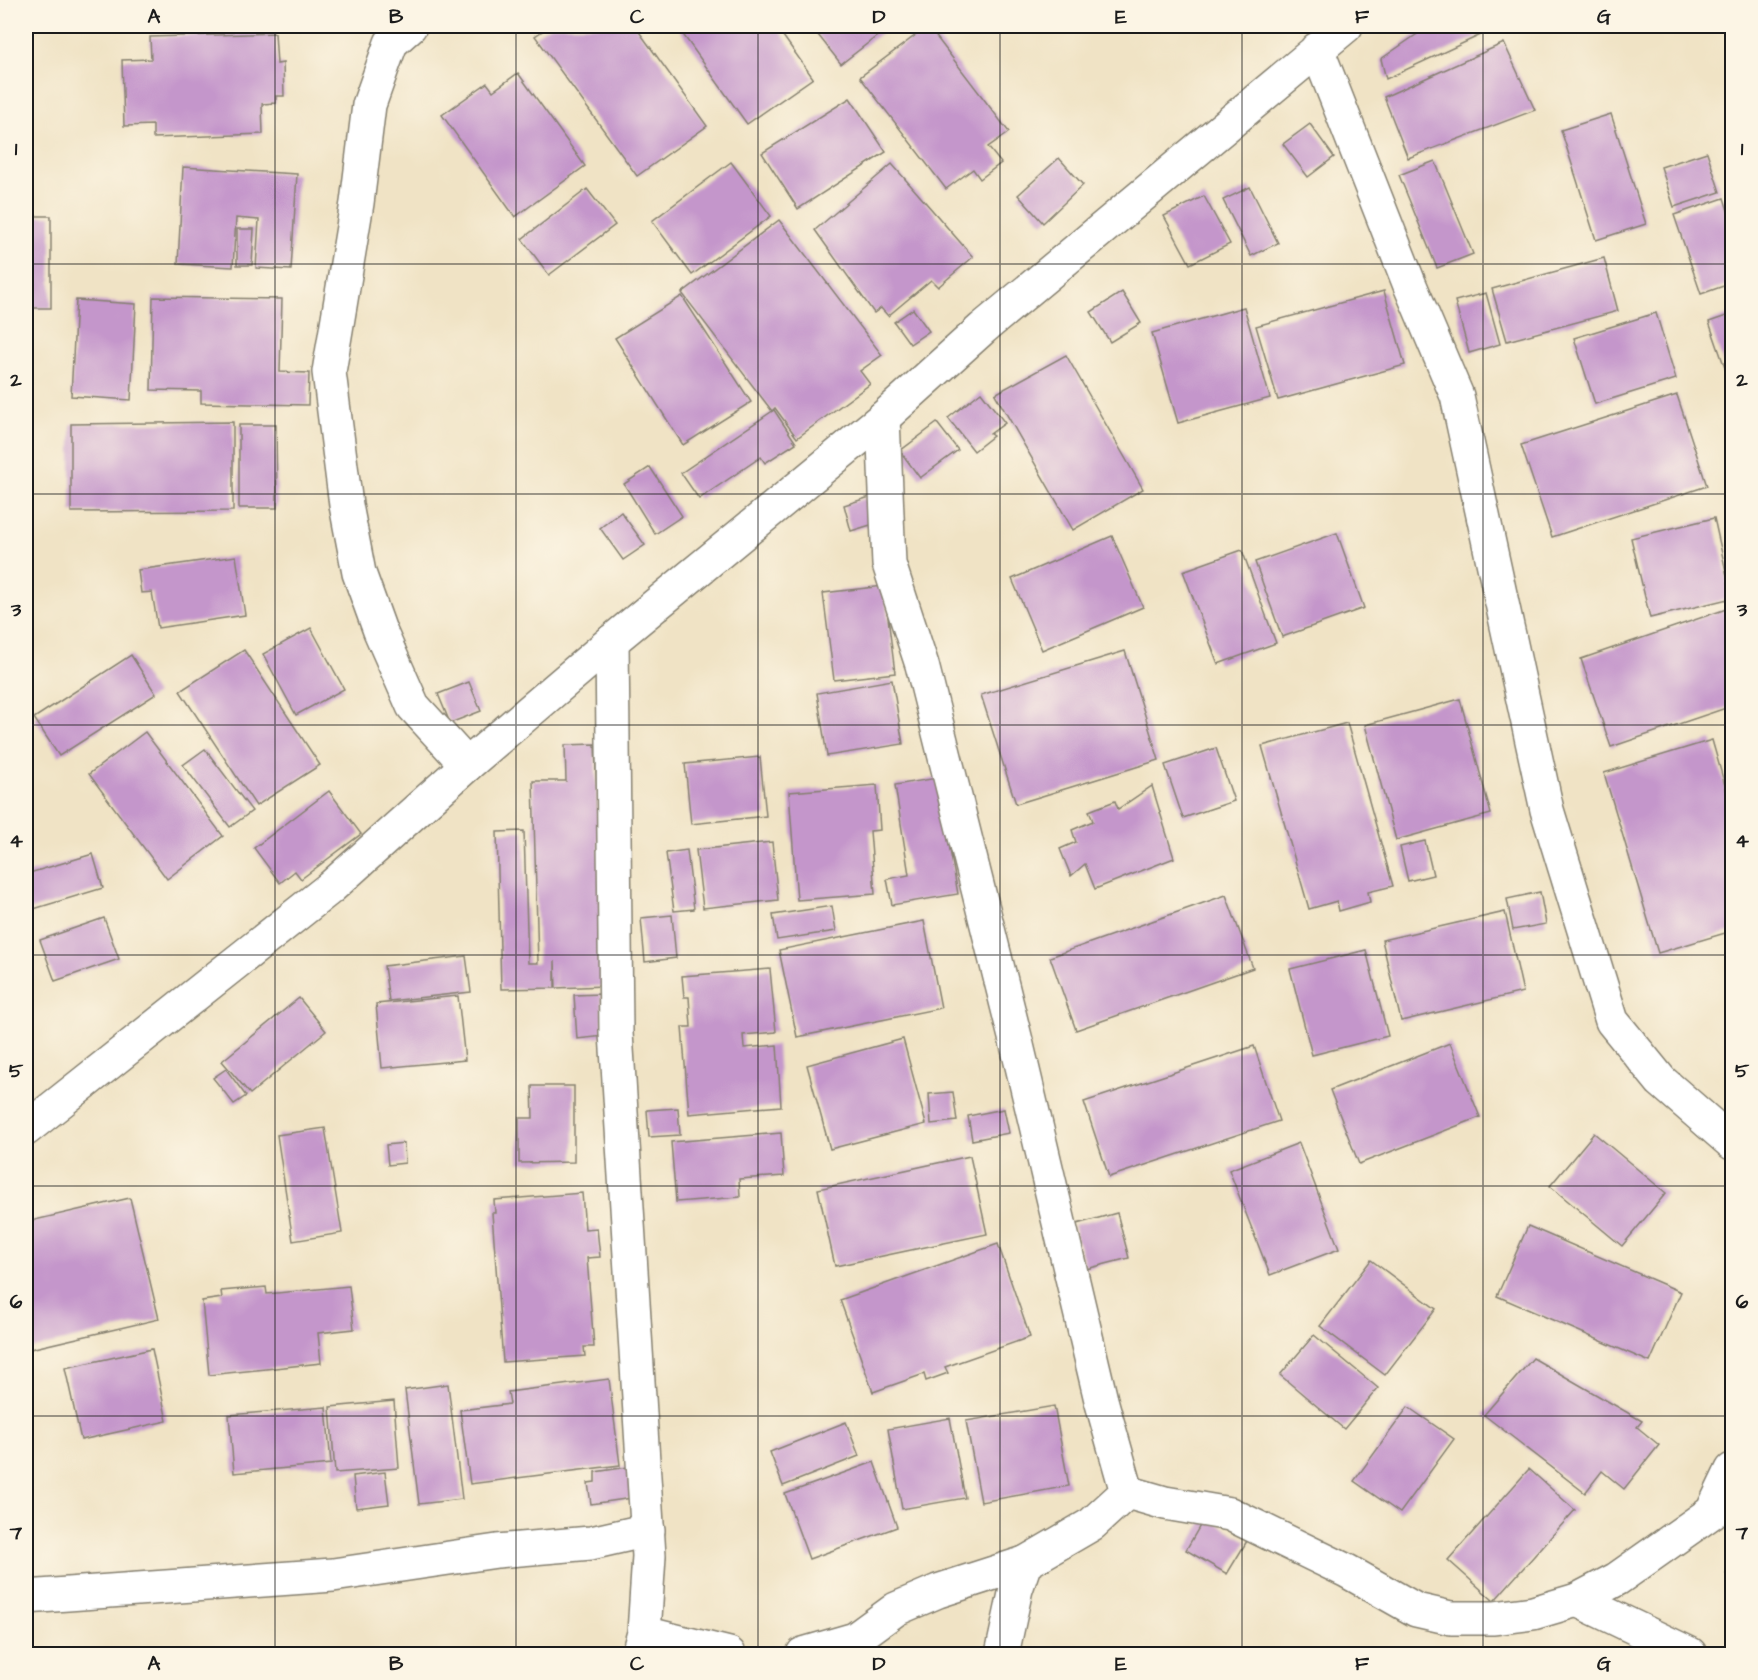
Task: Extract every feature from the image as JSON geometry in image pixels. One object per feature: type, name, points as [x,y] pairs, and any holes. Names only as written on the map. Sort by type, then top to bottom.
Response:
[{"type":"street","points":[[410,26],[391,43],[369,105],[357,203],[329,372],[346,505],[359,573],[380,631],[414,706],[467,765]]},
{"type":"street","points":[[26,1129],[330,888],[467,765],[883,418],[983,328],[1346,26]]},
{"type":"street","points":[[1317,49],[1409,283],[1457,396],[1547,810],[1612,1021],[1661,1082],[1732,1143]]},
{"type":"street","points":[[883,418],[889,564],[922,665],[1017,1044],[1098,1389],[1127,1492]]},
{"type":"street","points":[[612,642],[616,1033],[649,1556],[641,1644],[729,1654]]},
{"type":"street","points":[[1127,1492],[1165,1503],[1230,1514],[1347,1571],[1416,1610],[1451,1617],[1494,1618],[1533,1613],[1576,1600],[1617,1579],[1713,1512],[1732,1470]]},
{"type":"street","points":[[803,1654],[855,1639],[896,1609],[938,1591],[1025,1563],[1092,1524],[1127,1492]]},
{"type":"street","points":[[26,1597],[333,1575],[497,1551],[591,1543],[648,1530]]},
{"type":"street","points":[[1002,1654],[1016,1590],[1025,1563]]},
{"type":"street","points":[[1576,1600],[1690,1654]]},
{"type":"building","points":[[550,26],[635,26],[707,126],[637,176],[535,36]]},
{"type":"building","points":[[677,26],[776,26],[813,78],[747,124]]},
{"type":"building","points":[[811,26],[890,26],[841,64]]},
{"type":"building","points":[[928,26],[1009,132],[988,147],[1001,163],[980,179],[973,169],[946,189],[860,77]]},
{"type":"building","points":[[1429,26],[1500,26],[1386,79],[1381,59]]},
{"type":"building","points":[[275,33],[277,64],[283,63],[284,96],[276,96],[276,103],[262,104],[263,134],[153,138],[153,125],[124,126],[122,60],[151,59],[150,37]]},
{"type":"building","points":[[1504,43],[1535,110],[1408,158],[1384,97]]},
{"type":"building","points":[[518,73],[585,166],[515,217],[442,115],[487,83],[493,91]]},
{"type":"building","points":[[850,98],[886,152],[798,209],[762,153]]},
{"type":"building","points":[[1611,114],[1646,224],[1596,240],[1561,130]]},
{"type":"building","points":[[1310,124],[1334,157],[1308,177],[1283,144]]},
{"type":"building","points":[[1707,152],[1720,192],[1674,207],[1661,167]]},
{"type":"building","points":[[1059,158],[1083,185],[1043,223],[1018,195]]},
{"type":"building","points":[[1435,161],[1473,254],[1437,268],[1399,175]]},
{"type":"building","points":[[731,162],[771,216],[692,275],[652,221]]},
{"type":"building","points":[[892,164],[973,257],[938,287],[931,280],[888,316],[881,308],[874,313],[815,230]]},
{"type":"building","points":[[183,167],[297,174],[291,270],[256,268],[259,220],[236,218],[233,267],[178,264]]},
{"type":"building","points":[[1250,187],[1278,243],[1251,256],[1223,200]]},
{"type":"building","points":[[587,189],[615,225],[549,275],[522,239]]},
{"type":"building","points":[[1204,196],[1230,244],[1190,264],[1164,216]]},
{"type":"building","points":[[1724,198],[1732,223],[1732,283],[1701,294],[1674,215]]},
{"type":"building","points":[[26,216],[51,216],[51,308],[26,308]]},
{"type":"building","points":[[779,220],[882,355],[860,371],[870,384],[797,438],[775,408],[772,411],[682,293]]},
{"type":"building","points":[[237,229],[254,229],[252,265],[237,265]]},
{"type":"building","points":[[1604,258],[1618,311],[1507,341],[1492,289]]},
{"type":"building","points":[[1384,291],[1405,365],[1278,400],[1256,326]]},
{"type":"building","points":[[1122,292],[1141,323],[1110,342],[1091,312]]},
{"type":"building","points":[[1486,293],[1500,344],[1469,353],[1455,301]]},
{"type":"building","points":[[682,296],[751,402],[683,445],[615,338]]},
{"type":"building","points":[[153,297],[282,299],[280,372],[309,373],[308,405],[201,403],[201,391],[151,390]]},
{"type":"building","points":[[76,300],[136,304],[131,400],[71,396]]},
{"type":"building","points":[[1244,307],[1270,398],[1178,423],[1152,333]]},
{"type":"building","points":[[913,309],[929,331],[910,344],[894,322]]},
{"type":"building","points":[[1656,313],[1676,379],[1595,404],[1574,338]]},
{"type":"building","points":[[1732,314],[1732,388],[1709,322]]},
{"type":"building","points":[[1066,355],[1143,489],[1073,530],[995,394]]},
{"type":"building","points":[[981,392],[1005,423],[990,434],[993,436],[974,451],[948,418]]},
{"type":"building","points":[[1677,395],[1707,486],[1552,537],[1521,445]]},
{"type":"building","points":[[774,410],[796,443],[765,463],[761,457],[699,499],[681,473]]},
{"type":"building","points":[[233,422],[233,511],[71,512],[71,424]]},
{"type":"building","points":[[937,423],[958,450],[920,478],[900,451]]},
{"type":"building","points":[[239,425],[276,425],[277,508],[239,508]]},
{"type":"building","points":[[650,467],[682,516],[655,534],[624,484]]},
{"type":"building","points":[[870,497],[877,523],[851,531],[844,505]]},
{"type":"building","points":[[621,512],[645,545],[623,560],[600,528]]},
{"type":"building","points":[[1714,518],[1732,598],[1650,618],[1631,538]]},
{"type":"building","points":[[1337,533],[1364,608],[1282,637],[1255,562]]},
{"type":"building","points":[[1112,536],[1143,607],[1042,650],[1012,579]]},
{"type":"building","points":[[1242,550],[1276,643],[1218,664],[1183,571]]},
{"type":"building","points":[[236,556],[245,615],[158,628],[152,592],[141,593],[138,570]]},
{"type":"building","points":[[884,586],[895,673],[834,680],[823,593]]},
{"type":"building","points":[[1732,607],[1732,706],[1611,747],[1581,659]]},
{"type":"building","points":[[311,628],[344,689],[296,715],[263,654]]},
{"type":"building","points":[[244,650],[320,765],[256,806],[180,691]]},
{"type":"building","points":[[1125,651],[1159,760],[1016,804],[981,695]]},
{"type":"building","points":[[131,655],[156,694],[59,756],[34,718]]},
{"type":"building","points":[[892,680],[903,744],[827,756],[817,693]]},
{"type":"building","points":[[469,682],[481,711],[450,723],[438,694]]},
{"type":"building","points":[[1460,699],[1491,814],[1396,840],[1365,725]]},
{"type":"building","points":[[1347,723],[1393,886],[1368,892],[1370,902],[1339,911],[1337,901],[1309,909],[1262,746]]},
{"type":"building","points":[[145,732],[223,836],[167,879],[89,774]]},
{"type":"building","points":[[1712,740],[1732,810],[1732,931],[1658,953],[1604,773]]},
{"type":"building","points":[[595,744],[604,986],[556,988],[555,961],[555,988],[501,989],[497,832],[524,831],[528,963],[538,963],[533,781],[566,781],[565,745]]},
{"type":"building","points":[[1216,748],[1234,801],[1183,818],[1165,765]]},
{"type":"building","points":[[205,749],[252,811],[230,827],[183,765]]},
{"type":"building","points":[[760,757],[766,816],[691,824],[685,764]]},
{"type":"building","points":[[937,778],[958,894],[892,905],[887,879],[909,875],[895,785]]},
{"type":"building","points":[[877,785],[880,830],[870,831],[875,894],[797,900],[789,792]]},
{"type":"building","points":[[1152,786],[1174,858],[1095,889],[1085,864],[1071,876],[1060,849],[1076,842],[1072,830],[1093,821],[1089,811],[1115,801],[1118,809]]},
{"type":"building","points":[[329,791],[361,834],[301,879],[295,871],[280,883],[254,848]]},
{"type":"building","points":[[1425,841],[1433,875],[1408,881],[1400,847]]},
{"type":"building","points":[[772,842],[778,900],[703,908],[696,850]]},
{"type":"building","points":[[687,850],[694,909],[674,911],[666,853]]},
{"type":"building","points":[[93,854],[103,888],[27,911],[26,874]]},
{"type":"building","points":[[1540,892],[1546,924],[1513,930],[1507,899]]},
{"type":"building","points":[[1226,895],[1253,968],[1076,1030],[1050,957]]},
{"type":"building","points":[[832,906],[836,931],[777,940],[773,915]]},
{"type":"building","points":[[1505,912],[1523,992],[1401,1021],[1382,940]]},
{"type":"building","points":[[672,915],[676,958],[645,962],[641,918]]},
{"type":"building","points":[[104,918],[119,959],[55,981],[40,940]]},
{"type":"building","points":[[924,921],[941,1008],[797,1037],[779,950]]},
{"type":"building","points":[[1366,950],[1388,1036],[1312,1055],[1290,969]]},
{"type":"building","points":[[466,956],[471,992],[389,1001],[384,966]]},
{"type":"building","points":[[770,969],[776,1032],[743,1035],[744,1048],[777,1045],[781,1106],[689,1114],[682,1027],[691,1027],[689,997],[684,997],[682,976]]},
{"type":"building","points":[[601,994],[604,1036],[577,1039],[574,995]]},
{"type":"building","points":[[458,996],[465,1060],[382,1068],[376,1004]]},
{"type":"building","points":[[299,998],[326,1031],[250,1094],[222,1061]]},
{"type":"building","points":[[1732,1030],[1732,1047],[1727,1031]]},
{"type":"building","points":[[903,1039],[926,1124],[830,1149],[807,1065]]},
{"type":"building","points":[[1450,1043],[1480,1117],[1359,1164],[1330,1090]]},
{"type":"building","points":[[1254,1046],[1279,1121],[1109,1177],[1084,1102]]},
{"type":"building","points":[[226,1069],[246,1096],[234,1104],[213,1078]]},
{"type":"building","points":[[532,1086],[574,1086],[574,1162],[519,1163],[519,1118],[533,1118]]},
{"type":"building","points":[[953,1092],[957,1121],[931,1124],[929,1094]]},
{"type":"building","points":[[678,1108],[680,1135],[649,1137],[647,1110]]},
{"type":"building","points":[[1004,1109],[1009,1133],[972,1140],[968,1116]]},
{"type":"building","points":[[325,1128],[342,1233],[293,1241],[277,1135]]},
{"type":"building","points":[[781,1133],[784,1176],[739,1179],[740,1197],[676,1202],[671,1142]]},
{"type":"building","points":[[1594,1133],[1666,1193],[1622,1246],[1550,1186]]},
{"type":"building","points":[[404,1143],[405,1163],[388,1165],[386,1145]]},
{"type":"building","points":[[1299,1143],[1339,1249],[1270,1275],[1229,1170]]},
{"type":"building","points":[[970,1156],[987,1234],[835,1266],[818,1189]]},
{"type":"building","points":[[582,1193],[585,1229],[597,1228],[600,1257],[587,1258],[594,1347],[584,1347],[585,1356],[503,1362],[492,1213],[495,1213],[494,1200]]},
{"type":"building","points":[[130,1198],[159,1319],[30,1349],[26,1329],[26,1222]]},
{"type":"building","points":[[1117,1213],[1129,1258],[1086,1269],[1073,1225]]},
{"type":"building","points":[[1528,1226],[1681,1292],[1650,1362],[1497,1296]]},
{"type":"building","points":[[998,1244],[1030,1337],[945,1367],[948,1373],[926,1381],[924,1374],[873,1392],[840,1300]]},
{"type":"building","points":[[1371,1260],[1436,1309],[1385,1375],[1320,1326]]},
{"type":"building","points":[[349,1286],[354,1329],[318,1333],[321,1363],[209,1375],[202,1301],[222,1298],[221,1291],[266,1287],[267,1294]]},
{"type":"building","points":[[1314,1335],[1378,1388],[1344,1429],[1280,1375]]},
{"type":"building","points":[[152,1349],[167,1421],[81,1440],[65,1368]]},
{"type":"building","points":[[1533,1358],[1642,1421],[1637,1427],[1659,1445],[1624,1489],[1602,1471],[1585,1493],[1484,1415]]},
{"type":"building","points":[[609,1379],[620,1465],[470,1484],[460,1410],[510,1404],[508,1392]]},
{"type":"building","points":[[448,1384],[462,1499],[419,1504],[405,1390]]},
{"type":"building","points":[[394,1401],[399,1468],[335,1473],[330,1407]]},
{"type":"building","points":[[1054,1406],[1069,1486],[981,1502],[966,1421]]},
{"type":"building","points":[[326,1407],[331,1464],[234,1473],[229,1415]]},
{"type":"building","points":[[1408,1407],[1454,1439],[1400,1513],[1354,1481]]},
{"type":"building","points":[[950,1418],[965,1498],[902,1509],[888,1429]]},
{"type":"building","points":[[846,1422],[859,1456],[783,1486],[770,1452]]},
{"type":"building","points":[[874,1462],[897,1527],[809,1559],[785,1494]]},
{"type":"building","points":[[635,1466],[639,1497],[591,1504],[588,1483],[595,1482],[595,1472]]},
{"type":"building","points":[[1529,1469],[1575,1510],[1494,1601],[1448,1560]]},
{"type":"building","points":[[385,1472],[389,1504],[356,1508],[353,1476]]},
{"type":"building","points":[[1205,1517],[1247,1541],[1227,1574],[1186,1550]]},
{"type":"building","points":[[1732,1564],[1732,1577],[1726,1574]]}]
